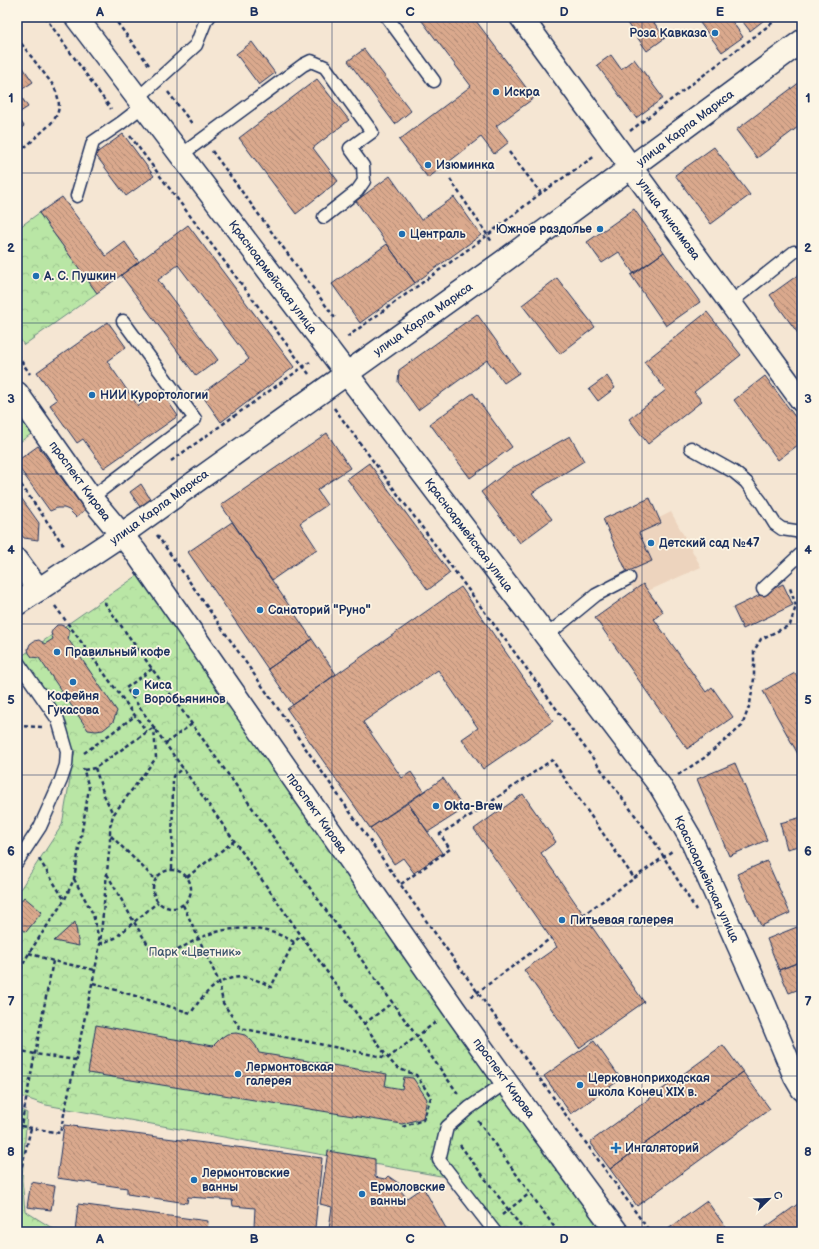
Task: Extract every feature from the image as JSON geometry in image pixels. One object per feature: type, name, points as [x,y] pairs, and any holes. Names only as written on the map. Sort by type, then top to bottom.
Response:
[{"type":"street","name":"Красноармейская улица","points":[[76,17],[660,786],[690,837],[765,1005],[795,1077],[802,1088]]},
{"type":"street","name":"улица Анисимова","points":[[521,17],[802,401]]},
{"type":"street","name":"улица Карла Маркса","points":[[17,604],[121,535],[366,360],[504,261],[802,41]]},
{"type":"street","name":"проспект Кирова","points":[[17,393],[91,498],[135,551],[506,1082],[617,1232]]},
{"type":"street","points":[[17,560],[39,590]]},
{"type":"lane","points":[[77,196],[93,142],[121,123],[140,102],[158,78],[196,45],[206,20],[209,17]]},
{"type":"lane","points":[[387,17],[434,82]]},
{"type":"lane","points":[[181,155],[303,65],[311,61],[325,67],[372,132],[350,148],[362,166],[364,181],[357,191],[324,217]]},
{"type":"lane","points":[[730,303],[794,252]]},
{"type":"lane","points":[[91,498],[195,419],[123,321]]},
{"type":"lane","points":[[691,448],[734,472],[746,482],[762,503],[775,524],[782,529],[802,532]]},
{"type":"lane","points":[[763,589],[802,553]]},
{"type":"lane","points":[[546,636],[596,595],[629,578]]},
{"type":"lane","points":[[17,662],[58,720],[72,755],[66,765],[40,827],[17,862]]},
{"type":"lane","points":[[492,1228],[440,1160],[447,1127],[469,1108],[506,1082]]},
{"type":"path","points":[[45,17],[121,123],[322,391],[654,840],[700,916]]},
{"type":"path","points":[[113,17],[339,323]]},
{"type":"path","points":[[170,462],[488,235],[541,193],[614,144],[780,17]]},
{"type":"path","points":[[17,38],[53,86],[57,94],[59,104],[58,113],[53,122],[17,152]]},
{"type":"path","points":[[509,152],[541,193]]},
{"type":"path","points":[[450,179],[504,261]]},
{"type":"path","points":[[348,336],[366,360]]},
{"type":"path","points":[[17,355],[34,380]]},
{"type":"path","points":[[17,479],[67,549]]},
{"type":"path","points":[[157,535],[401,884],[650,1232]]},
{"type":"path","points":[[660,786],[704,758],[742,726],[750,704],[754,679],[754,650],[761,639],[790,625],[796,606],[790,590],[791,562]]},
{"type":"path","points":[[104,602],[558,1232]]},
{"type":"path","points":[[55,606],[147,732]]},
{"type":"path","points":[[152,669],[126,688],[388,1058],[397,1068],[416,1075],[431,1097],[423,1120],[402,1127]]},
{"type":"path","points":[[17,976],[29,953],[65,899],[74,879],[89,788],[84,770],[72,755],[135,716]]},
{"type":"path","points":[[166,743],[192,724]]},
{"type":"path","points":[[17,726],[61,728]]},
{"type":"path","points":[[84,770],[95,768],[154,727]]},
{"type":"path","points":[[17,1125],[60,1133],[96,970],[107,874],[110,827],[113,815],[156,758],[154,727]]},
{"type":"path","points":[[401,884],[450,849],[440,834],[476,812],[552,760],[634,878]]},
{"type":"path","points":[[95,768],[113,815]]},
{"type":"path","points":[[172,869],[174,776],[183,768]]},
{"type":"path","points":[[110,835],[155,879]]},
{"type":"path","points":[[583,915],[690,837]]},
{"type":"path","points":[[187,877],[234,841]]},
{"type":"path","points":[[28,844],[65,899]]},
{"type":"path","points":[[172,869],[181,871],[187,877],[191,887],[188,900],[183,905],[171,908],[165,907],[158,902],[153,894],[152,888],[155,879],[162,872],[172,869]]},
{"type":"path","points":[[107,874],[153,952],[166,950],[171,954],[198,938],[221,931],[246,928],[264,930],[285,937],[294,942]]},
{"type":"path","points":[[74,879],[94,914],[100,944]]},
{"type":"path","points":[[100,944],[115,938],[158,902]]},
{"type":"path","points":[[183,905],[219,982],[223,1002],[240,1028],[388,1058],[417,1035]]},
{"type":"path","points":[[93,983],[191,1013],[199,1001],[219,982],[253,978],[271,988],[294,942],[301,936]]},
{"type":"path","points":[[525,957],[551,938]]},
{"type":"path","points":[[29,953],[53,961],[96,970]]},
{"type":"path","points":[[21,1126],[53,961]]},
{"type":"path","points":[[364,1024],[393,1002]]},
{"type":"path","points":[[17,1050],[76,1060]]},
{"type":"path","points":[[447,1127],[524,1232]]},
{"type":"path","points":[[17,1177],[19,1178],[31,1128]]},
{"type":"path","points":[[492,1228],[508,1210],[530,1192]]},
{"type":"shaded area","name":"Детский сад №47","points":[[650,498],[659,518],[671,512],[701,567],[648,591],[643,584],[634,591],[603,519]]},
{"type":"green space","points":[[39,213],[97,293],[24,345],[17,335],[17,229]]},
{"type":"green space","points":[[17,409],[34,432],[17,444]]},
{"type":"green space","name":"Парк «Цветник»","points":[[141,573],[616,1232],[487,1232],[446,1177],[46,1105],[17,1095],[17,894],[62,825],[75,750],[70,746],[19,658]]},
{"type":"green space","points":[[17,1108],[27,1113],[22,1180],[25,1211],[52,1228],[62,1232],[17,1232]]},
{"type":"building","name":"Искра","points":[[419,17],[473,17],[534,98],[496,126],[509,142],[494,154],[481,137],[428,178],[399,140],[471,86]]},
{"type":"building","points":[[627,17],[650,17],[665,38],[647,51],[624,19]]},
{"type":"building","points":[[708,17],[729,17],[743,37],[722,52],[700,23]]},
{"type":"building","points":[[739,17],[768,17],[750,31]]},
{"type":"building","points":[[252,42],[275,73],[259,85],[236,54]]},
{"type":"building","points":[[364,49],[411,111],[395,124],[348,61]]},
{"type":"building","points":[[611,55],[621,69],[634,59],[663,98],[636,118],[597,65]]},
{"type":"building","points":[[17,59],[33,82],[18,92],[28,107],[17,114]]},
{"type":"building","points":[[317,79],[349,120],[313,148],[338,181],[296,214],[239,138]]},
{"type":"building","points":[[800,82],[802,84],[802,124],[757,158],[736,130]]},
{"type":"building","points":[[17,116],[24,126],[17,131]]},
{"type":"building","points":[[123,134],[154,176],[126,196],[95,154]]},
{"type":"building","points":[[714,147],[750,195],[711,224],[675,175]]},
{"type":"building","points":[[390,176],[421,220],[454,197],[481,235],[415,283],[356,201]]},
{"type":"building","points":[[62,197],[106,256],[125,242],[139,262],[97,293],[39,213]]},
{"type":"building","points":[[634,209],[664,252],[634,274],[619,252],[602,263],[587,242]]},
{"type":"building","points":[[188,225],[294,367],[221,422],[201,394],[249,359],[178,265],[158,280],[218,360],[196,376],[121,275]]},
{"type":"building","points":[[387,244],[415,283],[360,323],[332,284]]},
{"type":"building","points":[[664,252],[700,302],[666,326],[631,275]]},
{"type":"building","points":[[802,272],[802,339],[770,295]]},
{"type":"building","points":[[557,278],[595,327],[560,354],[522,305]]},
{"type":"building","points":[[707,312],[741,355],[694,392],[702,401],[648,444],[629,419],[666,390],[644,362]]},
{"type":"building","points":[[477,314],[519,373],[504,383],[487,360],[418,410],[398,382],[399,370]]},
{"type":"building","name":"НИИ Курортологии","points":[[108,322],[126,347],[107,361],[138,406],[160,390],[178,416],[104,468],[83,439],[77,443],[50,405],[57,400],[37,372]]},
{"type":"building","points":[[607,376],[615,388],[598,401],[589,389]]},
{"type":"building","points":[[765,376],[802,426],[802,442],[778,460],[734,400]]},
{"type":"building","points":[[473,393],[512,447],[470,478],[430,424]]},
{"type":"building","points":[[327,433],[350,468],[317,490],[327,505],[300,523],[317,549],[272,580],[221,505]]},
{"type":"building","points":[[570,436],[584,461],[532,493],[552,519],[520,543],[481,492],[512,468]]},
{"type":"building","points":[[38,446],[85,510],[76,517],[69,510],[64,508],[57,508],[50,511],[17,465],[17,461]]},
{"type":"building","points":[[369,463],[450,573],[428,590],[347,479]]},
{"type":"building","points":[[141,484],[151,500],[140,507],[130,492]]},
{"type":"building","points":[[17,492],[39,523],[38,540],[24,538],[17,529]]},
{"type":"building","points":[[650,498],[661,523],[639,533],[652,561],[627,572],[603,519]]},
{"type":"building","name":"Санаторий \"Руно\"","points":[[232,522],[312,639],[268,669],[188,552]]},
{"type":"building","points":[[643,584],[663,612],[654,619],[706,692],[712,687],[733,717],[687,749],[595,618]]},
{"type":"building","points":[[783,584],[793,605],[743,629],[733,608]]},
{"type":"building","points":[[461,587],[553,721],[483,769],[462,739],[478,728],[438,670],[363,722],[402,778],[411,772],[424,791],[370,828],[287,709]]},
{"type":"building","points":[[57,625],[66,627],[69,630],[68,639],[117,711],[113,722],[103,730],[88,730],[39,658],[32,657],[29,653],[28,649],[30,644],[34,641],[39,640],[45,644],[53,639],[51,633]]},
{"type":"building","points":[[312,639],[336,674],[293,705],[268,669]]},
{"type":"building","points":[[795,673],[802,686],[802,754],[799,756],[763,691]]},
{"type":"building","points":[[735,763],[767,840],[729,856],[697,779]]},
{"type":"building","name":"Okta-Brew","points":[[443,778],[464,809],[428,832],[408,803]]},
{"type":"building","name":"Питьевая галерея","points":[[523,794],[556,842],[541,853],[644,1002],[579,1048],[524,970],[557,947],[474,829]]},
{"type":"building","points":[[408,803],[442,853],[414,873],[403,858],[394,864],[370,828]]},
{"type":"building","points":[[802,817],[802,845],[787,849],[780,823]]},
{"type":"building","points":[[767,861],[790,913],[761,926],[737,874]]},
{"type":"building","points":[[24,897],[42,912],[26,932],[17,925],[17,906]]},
{"type":"building","points":[[75,922],[79,946],[54,941]]},
{"type":"building","points":[[802,925],[802,961],[779,970],[767,939]]},
{"type":"building","points":[[802,961],[802,988],[789,993],[779,970]]},
{"type":"building","name":"Лермонтовская галерея","points":[[96,1025],[213,1046],[227,1034],[236,1033],[245,1035],[251,1040],[259,1053],[387,1074],[385,1086],[402,1089],[404,1077],[413,1078],[427,1099],[423,1118],[402,1124],[88,1073]]},
{"type":"building","points":[[594,1041],[621,1079],[571,1114],[544,1076]]},
{"type":"building","points":[[723,1045],[743,1072],[610,1169],[590,1142]]},
{"type":"building","points":[[743,1072],[770,1109],[637,1206],[610,1169]]},
{"type":"building","name":"Лермонтовские ванны","points":[[64,1125],[322,1158],[315,1228],[310,1232],[286,1232],[254,1227],[255,1208],[233,1206],[232,1200],[188,1197],[187,1203],[127,1194],[127,1188],[57,1178]]},
{"type":"building","name":"Ермоловские ванны","points":[[328,1151],[375,1159],[375,1177],[385,1179],[388,1176],[404,1187],[400,1190],[407,1198],[423,1187],[448,1232],[360,1232],[329,1229],[332,1207],[320,1204]]},
{"type":"building","points":[[31,1182],[55,1186],[51,1210],[27,1207]]},
{"type":"building","points":[[707,1201],[729,1232],[664,1232]]},
{"type":"building","points":[[802,1201],[802,1232],[759,1232]]},
{"type":"building","points":[[78,1204],[208,1221],[207,1232],[75,1232]]},
{"type":"place","name":"Роза Кавказа","points":[[715,33]]},
{"type":"place","name":"Искра","points":[[496,92]]},
{"type":"place","name":"Изюминка","points":[[428,165]]},
{"type":"place","name":"Южное раздолье","points":[[600,229]]},
{"type":"place","name":"Централь","points":[[402,234]]},
{"type":"place","name":"А. С. Пушкин","points":[[36,276]]},
{"type":"place","name":"НИИ Курортологии","points":[[92,395]]},
{"type":"place","name":"Детский сад №47","points":[[651,543]]},
{"type":"place","name":"Санаторий \"Руно\"","points":[[260,610]]},
{"type":"place","name":"Правильный кофе","points":[[57,652]]},
{"type":"place","name":"Кофейня Гукасова","points":[[73,682]]},
{"type":"place","name":"Киса Воробьянинов","points":[[136,692]]},
{"type":"place","name":"Okta-Brew","points":[[436,806]]},
{"type":"place","name":"Питьевая галерея","points":[[562,920]]},
{"type":"place","name":"Лермонтовская галерея","points":[[238,1074]]},
{"type":"place","name":"Церковноприходская школа Конец XIX в.","points":[[580,1085]]},
{"type":"place","name":"Ингаляторий","points":[[616,1148]]},
{"type":"place","name":"Лермонтовские ванны","points":[[194,1180]]},
{"type":"place","name":"Ермоловские ванны","points":[[362,1194]]}]
